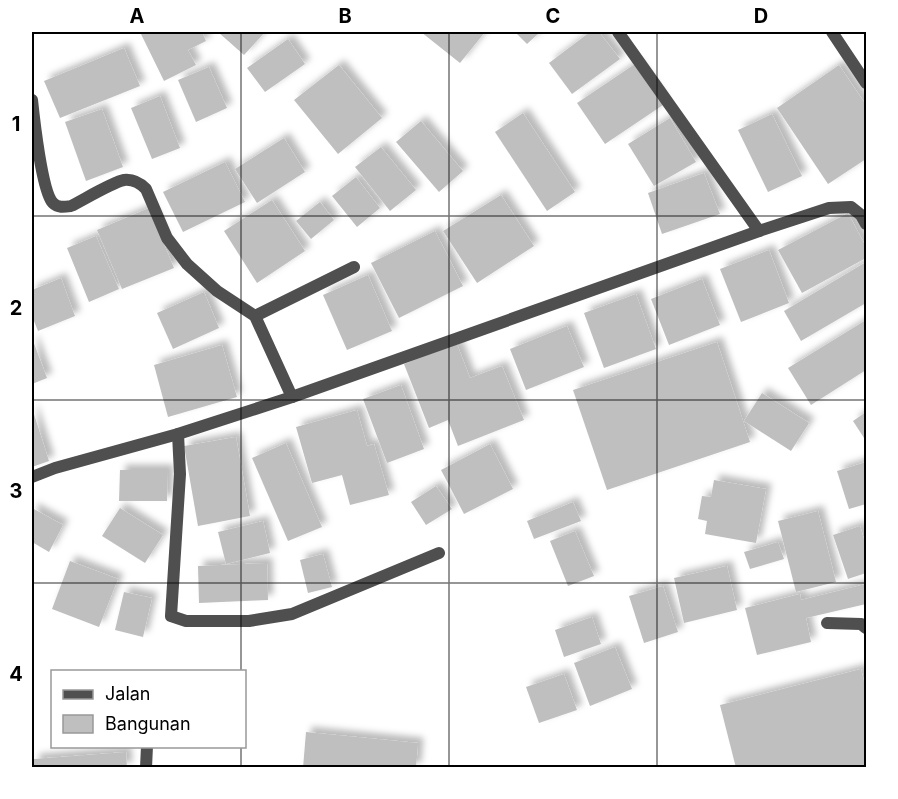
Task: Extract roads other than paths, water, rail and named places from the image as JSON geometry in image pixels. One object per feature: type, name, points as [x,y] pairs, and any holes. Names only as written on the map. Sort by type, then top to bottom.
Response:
[{"type":"street","points":[[618,32],[759,231]]},
{"type":"street","points":[[832,32],[867,83]]},
{"type":"street","points":[[32,100],[45,184],[51,201],[63,207],[71,206],[124,180],[141,184],[146,189],[167,238],[187,264],[218,291],[255,316],[292,397]]},
{"type":"street","points":[[32,477],[56,468],[178,434],[292,397],[829,208],[851,207],[867,224]]},
{"type":"street","points":[[255,316],[354,267]]},
{"type":"street","points":[[178,434],[180,474],[171,616],[186,621],[249,621],[292,614],[439,553]]},
{"type":"street","points":[[827,623],[861,624],[867,628]]},
{"type":"street","points":[[146,768],[147,748]]}]
